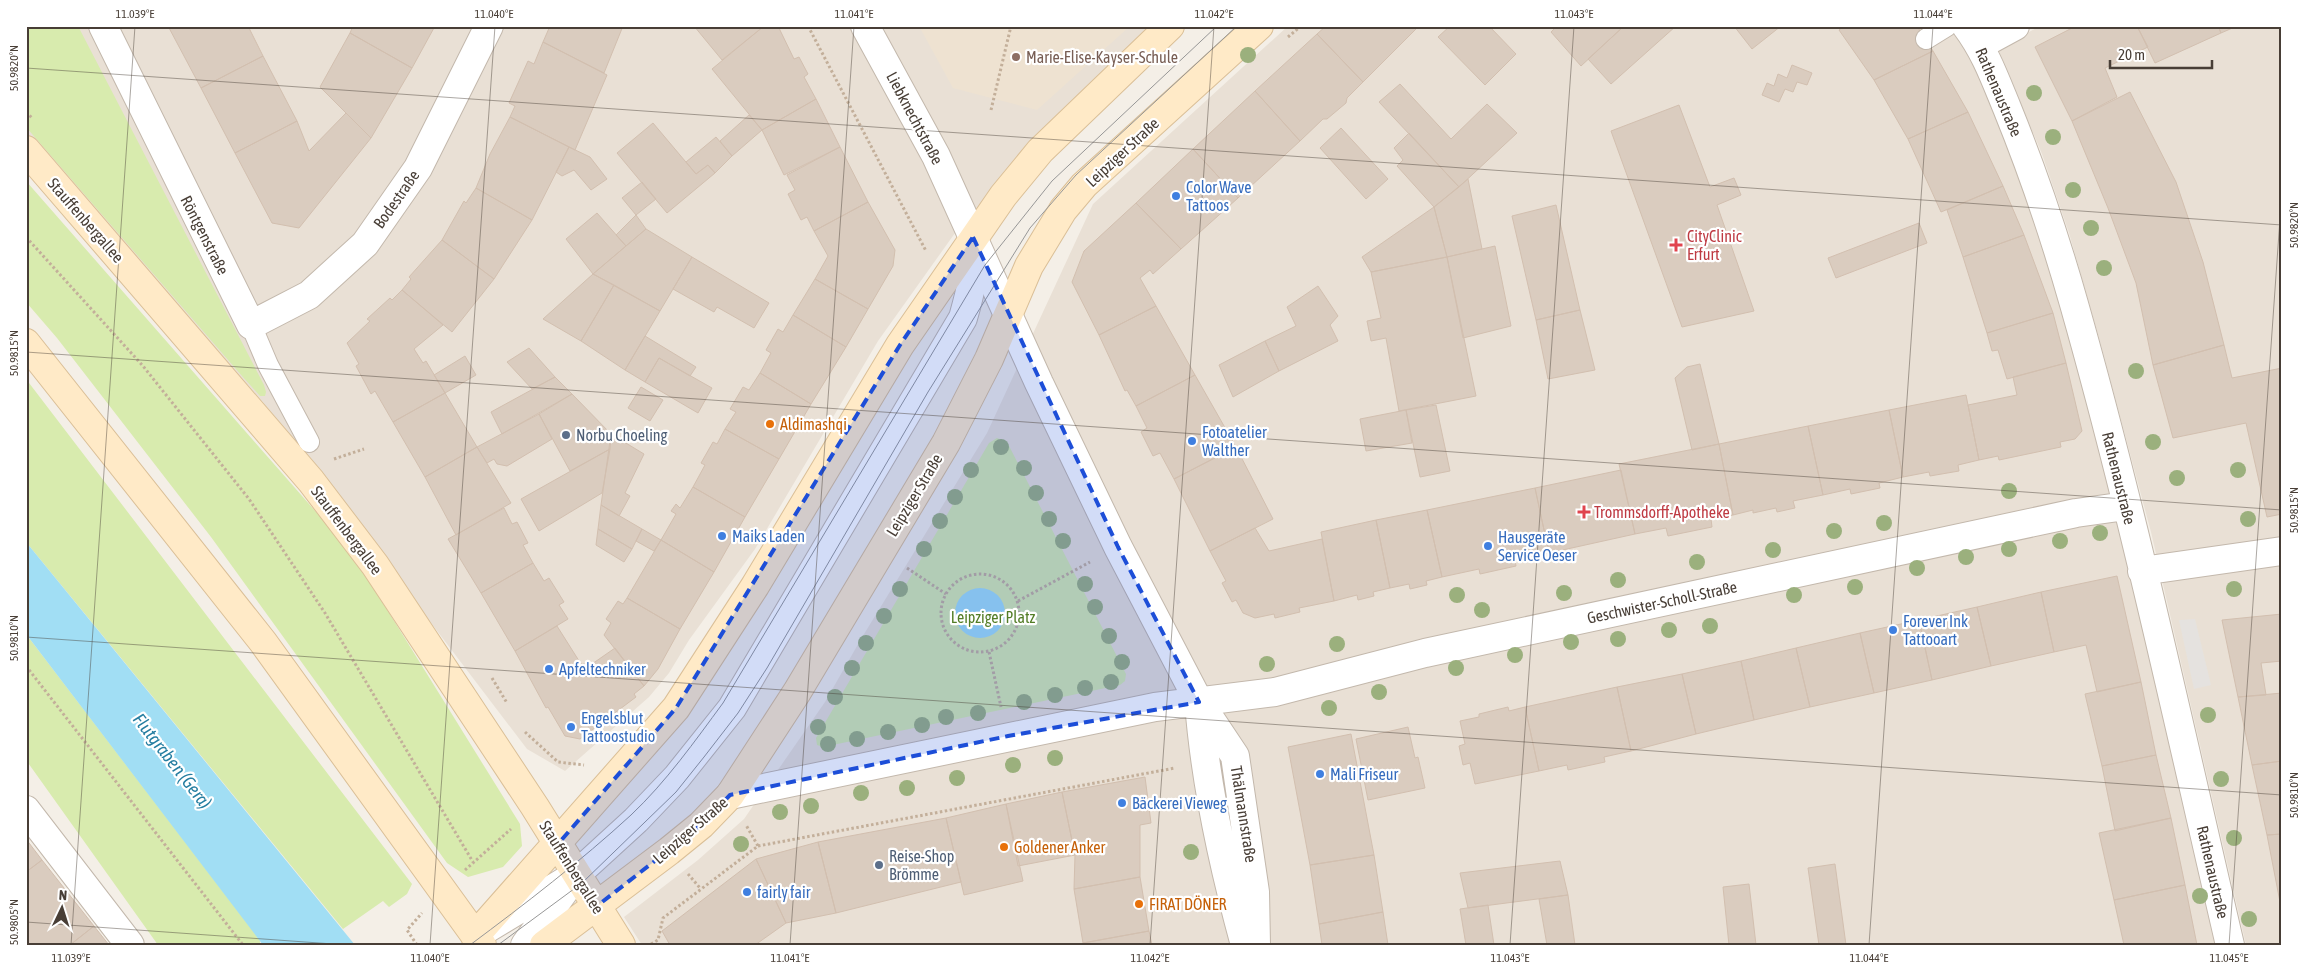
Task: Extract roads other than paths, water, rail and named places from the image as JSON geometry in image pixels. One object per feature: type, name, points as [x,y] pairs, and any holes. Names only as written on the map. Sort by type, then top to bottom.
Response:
[{"type":"main road","points":[[26,343],[263,642],[474,942],[676,708],[755,586],[900,345],[1003,196],[1040,151],[1170,26]]},
{"type":"main road","name":"Leipziger Straße","points":[[544,945],[701,825],[730,796],[797,692],[954,429],[989,359],[1028,266],[1063,210],[1084,185],[1259,26]]},
{"type":"main road","name":"Stauffenbergallee","points":[[26,150],[311,481],[374,565],[558,844],[621,945]]},
{"type":"street","name":"Röntgenstraße","points":[[103,26],[251,326]]},
{"type":"street","name":"Bodestraße","points":[[251,326],[309,295],[365,244],[418,168],[489,26]]},
{"type":"street","name":"Liebknechtstraße","points":[[865,26],[936,156],[973,238]]},
{"type":"street","points":[[1973,36],[2015,26]]},
{"type":"street","name":"Rathenaustraße","points":[[1973,36],[2028,160],[2055,238],[2086,349],[2142,570],[2230,945]]},
{"type":"street","points":[[730,796],[1008,736],[1155,707],[1199,702],[1118,547],[973,238]]},
{"type":"street","points":[[474,942],[577,874],[636,820],[677,777],[732,708],[963,318],[973,285],[976,259],[973,238]]},
{"type":"street","name":"Geschwister-Scholl-Straße","points":[[1199,702],[1275,692],[1434,651],[2076,513],[2126,506]]},
{"type":"street","points":[[2142,570],[2282,551]]},
{"type":"street","name":"Thälmannstraße","points":[[1199,702],[1205,762],[1229,887],[1245,945]]},
{"type":"street","name":"Thälmannstraße","points":[[1199,702],[1235,756],[1255,892],[1256,945]]},
{"type":"street","points":[[26,810],[130,945]]},
{"type":"street","points":[[525,945],[577,874]]},
{"type":"lane","points":[[1926,39],[1947,26]]},
{"type":"lane","name":"Röntgenstraße","points":[[251,326],[268,365],[309,442]]},
{"type":"water","name":"Flutgraben (Gera)","points":[[26,542],[355,945],[263,945],[26,634]]},
{"type":"water","points":[[975,588],[985,588],[998,595],[1005,608],[1005,618],[998,631],[985,638],[975,638],[966,634],[959,627],[955,618],[955,608],[959,599],[966,592]]},
{"type":"tram line","points":[[470,945],[592,849],[631,815],[668,775],[723,703],[985,265],[1052,181],[1217,26]]},
{"type":"tram line","points":[[498,945],[582,883],[676,792],[738,713],[767,668],[928,392],[1030,228],[1076,175],[1237,26]]},
{"type":"place","name":"Marie-Elise-Kayser-Schule","points":[[1016,57]]},
{"type":"place","name":"Color Wave Tattoos","points":[[1176,196]]},
{"type":"place","name":"CityClinic Erfurt","points":[[1676,245]]},
{"type":"place","name":"Aldimashqi","points":[[770,424]]},
{"type":"place","name":"Norbu Choeling","points":[[566,435]]},
{"type":"place","name":"Fotoatelier Walther","points":[[1192,441]]},
{"type":"place","name":"Trommsdorff-Apotheke","points":[[1584,512]]},
{"type":"place","name":"Maiks Laden","points":[[722,536]]},
{"type":"place","name":"Hausgeräte Service Oeser","points":[[1488,546]]},
{"type":"place","name":"Forever Ink Tattooart","points":[[1893,630]]},
{"type":"place","name":"Apfeltechniker","points":[[549,669]]},
{"type":"place","name":"Engelsblut Tattoostudio","points":[[571,727]]},
{"type":"place","name":"Mali Friseur","points":[[1320,774]]},
{"type":"place","name":"Bäckerei Vieweg","points":[[1122,803]]},
{"type":"place","name":"Goldener Anker","points":[[1004,847]]},
{"type":"place","name":"Reise-Shop Brömme","points":[[879,865]]},
{"type":"place","name":"fairly fair","points":[[747,892]]},
{"type":"place","name":"FIRAT DÖNER","points":[[1139,904]]},
{"type":"park label","name":"Leipziger Platz","points":[[993,617]]}]
